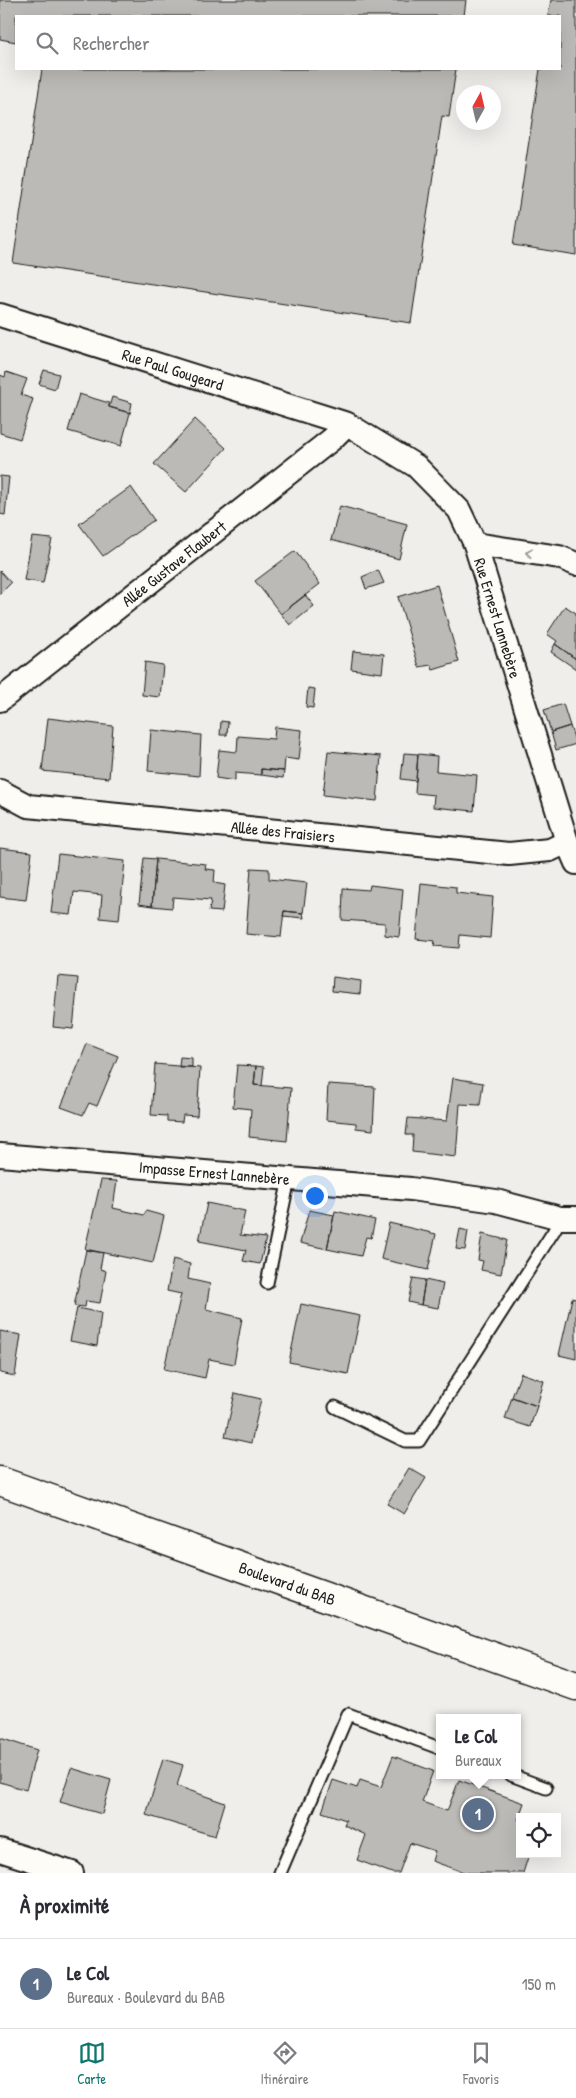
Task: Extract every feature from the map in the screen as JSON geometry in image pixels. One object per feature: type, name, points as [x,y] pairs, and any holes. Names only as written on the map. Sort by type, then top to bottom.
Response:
[{"type":"main road","name":"Boulevard du BAB","points":[[0,1481],[576,1686]]},
{"type":"street","name":"Rue Paul Gougeard","points":[[0,315],[347,424]]},
{"type":"street","name":"Rue Ernest Lannebère","points":[[347,424],[416,466],[459,510],[474,544],[567,842],[576,863]]},
{"type":"street","name":"Allée Gustave Flaubert","points":[[0,700],[332,440],[347,424]]},
{"type":"street","points":[[474,544],[559,557],[576,564]]},
{"type":"street","name":"Allée des Fraisiers","points":[[0,791],[28,806],[509,854],[550,850],[567,842]]},
{"type":"street","name":"Impasse Ernest Lannebère","points":[[0,1155],[411,1189],[496,1201],[568,1218]]},
{"type":"street","points":[[0,1850],[72,1873]]},
{"type":"lane","points":[[267,1283],[289,1179]]},
{"type":"lane","points":[[335,1407],[405,1441],[419,1440],[555,1229],[568,1218]]},
{"type":"lane","points":[[280,1873],[348,1714],[436,1747]]},
{"type":"lane","points":[[521,1778],[546,1788]]},
{"type":"building","points":[[0,0],[466,0],[464,15],[15,15],[15,42],[0,39]]},
{"type":"building","points":[[551,0],[576,0],[576,255],[513,245],[540,70],[561,70],[561,15],[548,15]]},
{"type":"building","points":[[42,70],[456,70],[449,117],[442,116],[411,323],[13,263]]},
{"type":"building","points":[[44,370],[59,374],[55,389],[39,384]]},
{"type":"building","points":[[6,372],[27,379],[21,395],[33,399],[20,439],[0,433],[0,375],[5,377]]},
{"type":"building","points":[[79,394],[109,403],[109,407],[130,413],[121,446],[68,431]]},
{"type":"building","points":[[112,397],[132,403],[130,413],[109,407]]},
{"type":"building","points":[[195,419],[226,448],[186,492],[154,464]]},
{"type":"building","points":[[0,476],[9,477],[5,515],[0,514]]},
{"type":"building","points":[[131,487],[154,520],[103,556],[79,524]]},
{"type":"building","points":[[340,506],[407,524],[399,559],[331,540]]},
{"type":"building","points":[[32,537],[52,539],[43,583],[24,580]]},
{"type":"building","points":[[295,551],[320,584],[281,614],[255,581]]},
{"type":"building","points":[[378,570],[384,583],[366,589],[362,577]]},
{"type":"building","points":[[0,571],[11,583],[0,594]]},
{"type":"building","points":[[437,585],[459,662],[433,670],[431,665],[419,667],[398,597]]},
{"type":"building","points":[[305,595],[314,606],[290,625],[281,614]]},
{"type":"building","points":[[565,606],[576,613],[576,659],[555,644],[557,641],[547,634]]},
{"type":"building","points":[[555,644],[576,659],[576,669],[551,652]]},
{"type":"building","points":[[353,651],[384,654],[382,673],[351,669]]},
{"type":"building","points":[[145,662],[163,665],[160,697],[142,695]]},
{"type":"building","points":[[308,688],[315,689],[313,708],[306,707]]},
{"type":"building","points":[[563,704],[570,726],[551,732],[544,710]]},
{"type":"building","points":[[48,718],[113,726],[109,778],[42,771]]},
{"type":"building","points":[[221,721],[228,722],[227,735],[220,735]]},
{"type":"building","points":[[570,726],[576,744],[556,750],[551,732]]},
{"type":"building","points":[[275,727],[302,730],[299,760],[285,758],[284,771],[261,769],[261,775],[235,773],[235,781],[216,778],[219,750],[237,752],[238,736],[274,739]]},
{"type":"building","points":[[151,730],[201,735],[199,776],[148,771]]},
{"type":"building","points":[[328,751],[381,756],[377,801],[323,795]]},
{"type":"building","points":[[404,753],[418,754],[416,781],[401,779]]},
{"type":"building","points":[[418,754],[437,756],[436,771],[477,775],[474,811],[433,807],[434,795],[415,793]]},
{"type":"building","points":[[261,769],[284,771],[283,778],[261,775]]},
{"type":"building","points":[[0,848],[32,852],[26,900],[0,897]]},
{"type":"building","points":[[58,854],[125,861],[119,920],[100,918],[102,895],[74,892],[71,915],[51,913]]},
{"type":"building","points":[[144,858],[156,859],[152,906],[139,904]]},
{"type":"building","points":[[156,859],[206,864],[205,869],[215,870],[214,883],[225,885],[222,912],[209,911],[211,900],[173,897],[172,908],[152,906]]},
{"type":"building","points":[[251,868],[269,869],[269,879],[307,883],[303,913],[284,911],[281,937],[246,934]]},
{"type":"building","points":[[421,883],[456,887],[456,893],[493,897],[490,938],[460,935],[459,948],[434,946],[435,941],[416,939]]},
{"type":"building","points":[[370,885],[403,889],[399,937],[385,935],[385,923],[342,920],[343,888],[369,890]]},
{"type":"building","points":[[284,911],[303,913],[304,918],[283,916]]},
{"type":"building","points":[[58,976],[78,978],[73,1029],[53,1027]]},
{"type":"building","points":[[333,977],[361,981],[360,994],[332,991]]},
{"type":"building","points":[[87,1044],[118,1056],[97,1106],[89,1103],[83,1115],[61,1107]]},
{"type":"building","points":[[180,1057],[192,1058],[192,1067],[179,1067]]},
{"type":"building","points":[[155,1064],[200,1068],[197,1116],[183,1115],[182,1122],[167,1121],[167,1116],[151,1115]]},
{"type":"building","points":[[237,1065],[256,1066],[254,1085],[291,1088],[287,1141],[249,1137],[251,1109],[233,1107]]},
{"type":"building","points":[[256,1066],[264,1067],[262,1086],[254,1085]]},
{"type":"building","points":[[453,1078],[483,1083],[480,1105],[460,1104],[456,1157],[412,1152],[413,1135],[406,1135],[408,1118],[447,1121]]},
{"type":"building","points":[[328,1084],[375,1087],[373,1130],[356,1128],[356,1123],[326,1120]]},
{"type":"building","points":[[101,1180],[117,1181],[113,1208],[144,1215],[146,1211],[164,1216],[153,1263],[85,1249]]},
{"type":"building","points":[[207,1203],[245,1211],[240,1235],[266,1238],[260,1264],[243,1261],[246,1250],[199,1241]]},
{"type":"building","points":[[309,1210],[334,1215],[327,1249],[300,1243]]},
{"type":"building","points":[[335,1211],[375,1220],[371,1238],[366,1237],[361,1256],[327,1249]]},
{"type":"building","points":[[389,1223],[436,1234],[428,1270],[381,1259]]},
{"type":"building","points":[[460,1229],[468,1231],[465,1250],[456,1249]]},
{"type":"building","points":[[482,1234],[507,1240],[501,1274],[481,1270],[483,1261],[478,1260]]},
{"type":"building","points":[[86,1250],[103,1253],[100,1269],[106,1271],[100,1303],[86,1301],[85,1307],[74,1306]]},
{"type":"building","points":[[173,1259],[190,1264],[188,1279],[210,1284],[206,1309],[242,1318],[234,1364],[209,1359],[205,1378],[164,1369],[181,1294],[167,1291]]},
{"type":"building","points":[[413,1278],[425,1280],[421,1305],[408,1302]]},
{"type":"building","points":[[425,1280],[443,1284],[438,1308],[421,1305]]},
{"type":"building","points":[[572,1298],[576,1299],[576,1359],[559,1355]]},
{"type":"building","points":[[301,1304],[360,1316],[348,1374],[289,1362]]},
{"type":"building","points":[[77,1308],[101,1313],[97,1346],[70,1341]]},
{"type":"building","points":[[0,1331],[21,1335],[15,1376],[0,1373]]},
{"type":"building","points":[[521,1373],[544,1381],[537,1406],[512,1397]]},
{"type":"building","points":[[235,1393],[261,1399],[251,1443],[225,1437]]},
{"type":"building","points":[[512,1397],[537,1406],[530,1427],[505,1419]]},
{"type":"building","points":[[409,1468],[426,1478],[404,1514],[387,1504]]},
{"type":"building","points":[[0,1738],[37,1750],[26,1790],[0,1782]]},
{"type":"building","points":[[393,1756],[433,1771],[422,1802],[447,1811],[459,1780],[524,1803],[520,1813],[516,1813],[516,1858],[528,1858],[523,1873],[466,1873],[432,1861],[435,1851],[410,1843],[399,1873],[392,1873],[357,1860],[366,1835],[344,1825],[346,1820],[322,1812],[333,1780],[357,1788],[360,1780],[381,1787]]},
{"type":"building","points":[[163,1759],[183,1765],[177,1786],[225,1803],[215,1836],[146,1815]]},
{"type":"building","points":[[71,1768],[111,1780],[102,1814],[60,1802]]},
{"type":"place","name":"Le Col","points":[[478,1814]]}]
